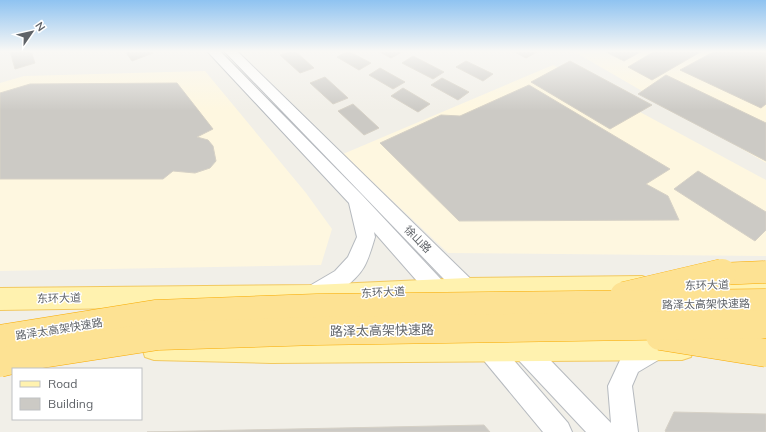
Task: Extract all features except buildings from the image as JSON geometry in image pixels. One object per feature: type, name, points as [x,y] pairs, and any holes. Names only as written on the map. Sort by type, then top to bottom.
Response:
[{"type":"highway","points":[[583,305],[723,273],[766,272]]},
{"type":"highway","name":"路泽太高架快速路","points":[[0,339],[155,314],[317,308],[766,304]]},
{"type":"highway","name":"路泽太高架快速路","points":[[0,363],[29,356],[158,336],[325,331],[766,324]]},
{"type":"highway","points":[[602,327],[766,354]]},
{"type":"main road","name":"徐山路","points":[[233,71],[357,201],[438,289],[559,432]]},
{"type":"main road","name":"徐山路","points":[[251,71],[467,288],[603,432]]},
{"type":"main road","points":[[313,295],[342,278],[356,262],[366,237],[357,201]]},
{"type":"main road","name":"东环大道","points":[[0,299],[313,295],[467,288],[766,284]]},
{"type":"main road","points":[[0,345],[271,351],[489,348],[766,347]]},
{"type":"main road","points":[[625,432],[620,386],[630,364],[657,348]]},
{"type":"shaded area","points":[[205,71],[306,193],[332,229],[321,265],[0,271],[0,83],[24,76]]},
{"type":"shaded area","points":[[538,71],[564,71],[766,180],[766,256],[448,253],[343,154]]},
{"type":"shaded area","points":[[608,71],[766,71],[766,163]]}]
